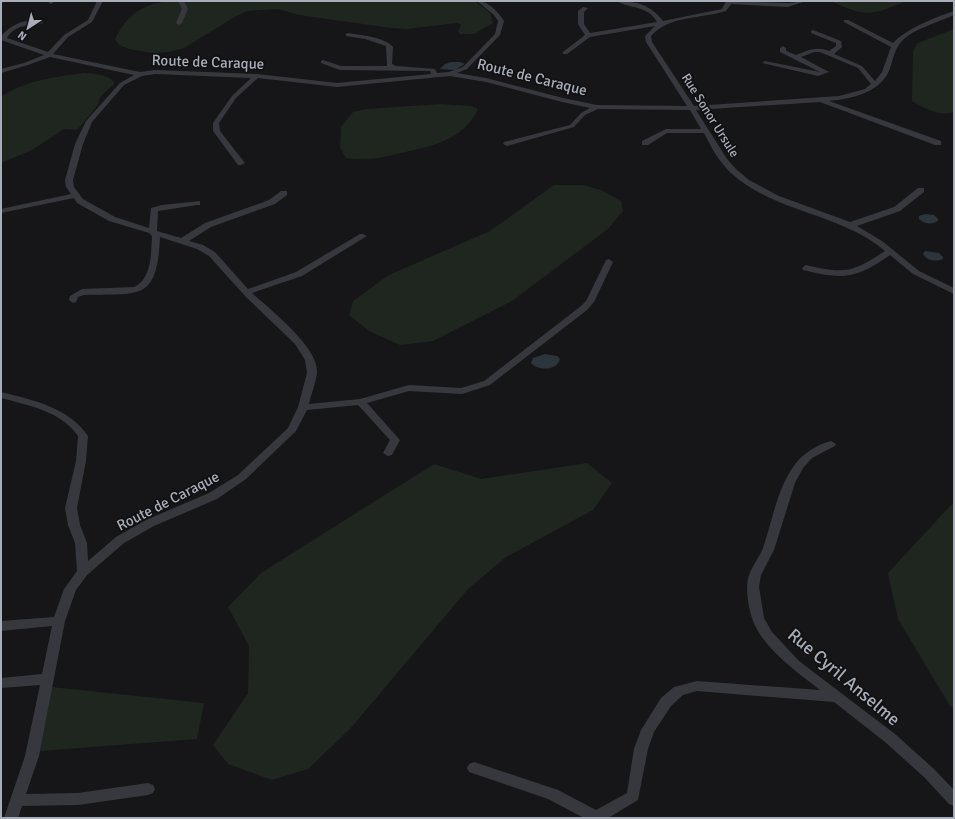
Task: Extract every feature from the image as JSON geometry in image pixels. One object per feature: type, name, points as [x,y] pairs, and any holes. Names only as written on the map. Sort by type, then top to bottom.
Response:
[{"type":"street","points":[[1,71],[26,64],[48,55],[66,36],[90,21],[100,1]]},
{"type":"street","points":[[180,23],[185,9],[181,1]]},
{"type":"street","points":[[450,74],[465,68],[498,34],[501,22],[496,14],[480,1]]},
{"type":"street","points":[[565,53],[588,35],[662,23],[653,11],[619,1]]},
{"type":"street","points":[[729,1],[788,5],[803,1]]},
{"type":"street","name":"Rue Sonor Ursule","points":[[729,1],[727,7],[719,12],[690,16],[662,23],[648,36],[649,42],[673,76],[722,158],[744,180],[770,195],[851,225],[874,237],[912,269],[954,291]]},
{"type":"street","points":[[585,8],[581,11],[580,19],[588,35]]},
{"type":"street","points":[[796,57],[817,49],[860,67],[875,85],[885,72],[894,46],[901,38],[913,31],[954,13]]},
{"type":"street","points":[[846,21],[894,46]]},
{"type":"street","points":[[41,22],[17,24],[6,32],[2,38],[48,55],[140,74]]},
{"type":"street","points":[[813,32],[839,42],[839,47],[830,54]]},
{"type":"street","points":[[348,35],[366,37],[388,45],[390,48],[389,65],[395,68]]},
{"type":"street","points":[[765,64],[818,74],[826,72],[783,52],[783,48]]},
{"type":"street","points":[[323,62],[340,68],[428,69],[433,70],[434,74]]},
{"type":"street","name":"Route de Caraque","points":[[12,818],[32,756],[65,598],[83,572],[120,540],[150,523],[213,496],[242,477],[292,429],[304,407],[312,373],[310,360],[298,342],[247,292],[212,254],[200,247],[112,220],[86,206],[80,201],[70,187],[69,180],[79,144],[89,121],[122,84],[140,74],[176,72],[257,76],[337,85],[434,74],[450,74],[481,79],[574,103],[597,106],[692,108],[819,100],[848,96],[875,85]]},
{"type":"street","points":[[241,163],[217,131],[216,123],[234,97],[257,76]]},
{"type":"street","points":[[819,100],[938,143]]},
{"type":"street","points":[[507,144],[572,126],[583,114],[597,106]]},
{"type":"street","points":[[645,143],[666,131],[706,131]]},
{"type":"street","points":[[851,225],[897,209],[921,190]]},
{"type":"street","points":[[181,242],[208,225],[272,202],[284,193]]},
{"type":"street","points":[[1,211],[76,195]]},
{"type":"street","points":[[73,300],[74,296],[82,292],[136,290],[142,288],[153,268],[156,259],[154,210],[162,207],[197,203]]},
{"type":"street","points":[[247,292],[299,274],[362,236]]},
{"type":"street","points":[[806,268],[835,274],[853,274],[891,251]]},
{"type":"street","points":[[304,407],[361,402],[409,388],[462,391],[487,383],[590,302],[608,262]]},
{"type":"street","points":[[1,395],[32,402],[50,410],[76,426],[83,436],[81,461],[71,508],[74,525],[81,543],[83,572]]},
{"type":"street","points":[[361,402],[373,418],[388,430],[395,440],[388,453]]},
{"type":"street","name":"Rue Cyril Anselme","points":[[832,444],[808,456],[795,473],[782,502],[768,550],[755,575],[753,586],[758,618],[767,635],[795,664],[890,738],[929,773],[954,800]]},
{"type":"street","points":[[1,626],[59,621]]},
{"type":"street","points":[[1,683],[47,680]]},
{"type":"street","points":[[474,768],[537,789],[584,808],[596,818],[633,796],[641,749],[648,730],[666,702],[679,691],[697,686],[719,686],[839,697]]},
{"type":"street","points":[[17,800],[78,799],[148,789]]},
{"type":"shaded area","points":[[169,1],[475,1],[490,13],[493,23],[474,34],[460,34],[458,31],[461,25],[457,23],[407,29],[391,28],[299,15],[278,9],[248,11],[238,15],[184,48],[170,52],[152,53],[129,49],[119,45],[115,39],[130,17],[143,8]]},
{"type":"shaded area","points":[[831,1],[906,1],[884,10],[868,13],[852,10]]},
{"type":"shaded area","points":[[954,29],[954,112],[938,113],[912,101],[913,51],[918,43]]},
{"type":"shaded area","points":[[460,62],[465,64],[455,70],[440,69],[445,64]]},
{"type":"shaded area","points":[[84,73],[105,76],[115,83],[101,96],[97,106],[77,130],[64,129],[32,150],[1,163],[1,97],[10,91],[30,83]]},
{"type":"shaded area","points":[[440,104],[471,106],[478,109],[472,120],[456,135],[424,148],[380,158],[361,159],[346,158],[340,147],[341,127],[353,112],[366,109]]},
{"type":"shaded area","points":[[554,185],[583,185],[601,190],[621,201],[623,211],[608,229],[512,301],[433,341],[400,345],[369,331],[349,315],[353,301],[389,275],[490,231]]},
{"type":"shaded area","points":[[925,214],[934,215],[938,221],[931,223],[923,222],[919,219],[919,216]]},
{"type":"shaded area","points":[[925,251],[939,253],[943,259],[935,261],[929,259],[923,254]]},
{"type":"shaded area","points":[[545,354],[557,356],[560,359],[558,363],[551,368],[542,368],[534,366],[531,363],[533,358]]},
{"type":"shaded area","points":[[587,463],[612,483],[593,510],[506,557],[468,589],[350,729],[308,769],[272,780],[228,764],[213,745],[248,693],[249,646],[228,607],[261,573],[434,464],[481,479]]},
{"type":"shaded area","points":[[954,504],[954,708],[950,706],[898,619],[888,573],[950,506]]},
{"type":"shaded area","points":[[51,687],[204,703],[197,739],[40,751]]}]
